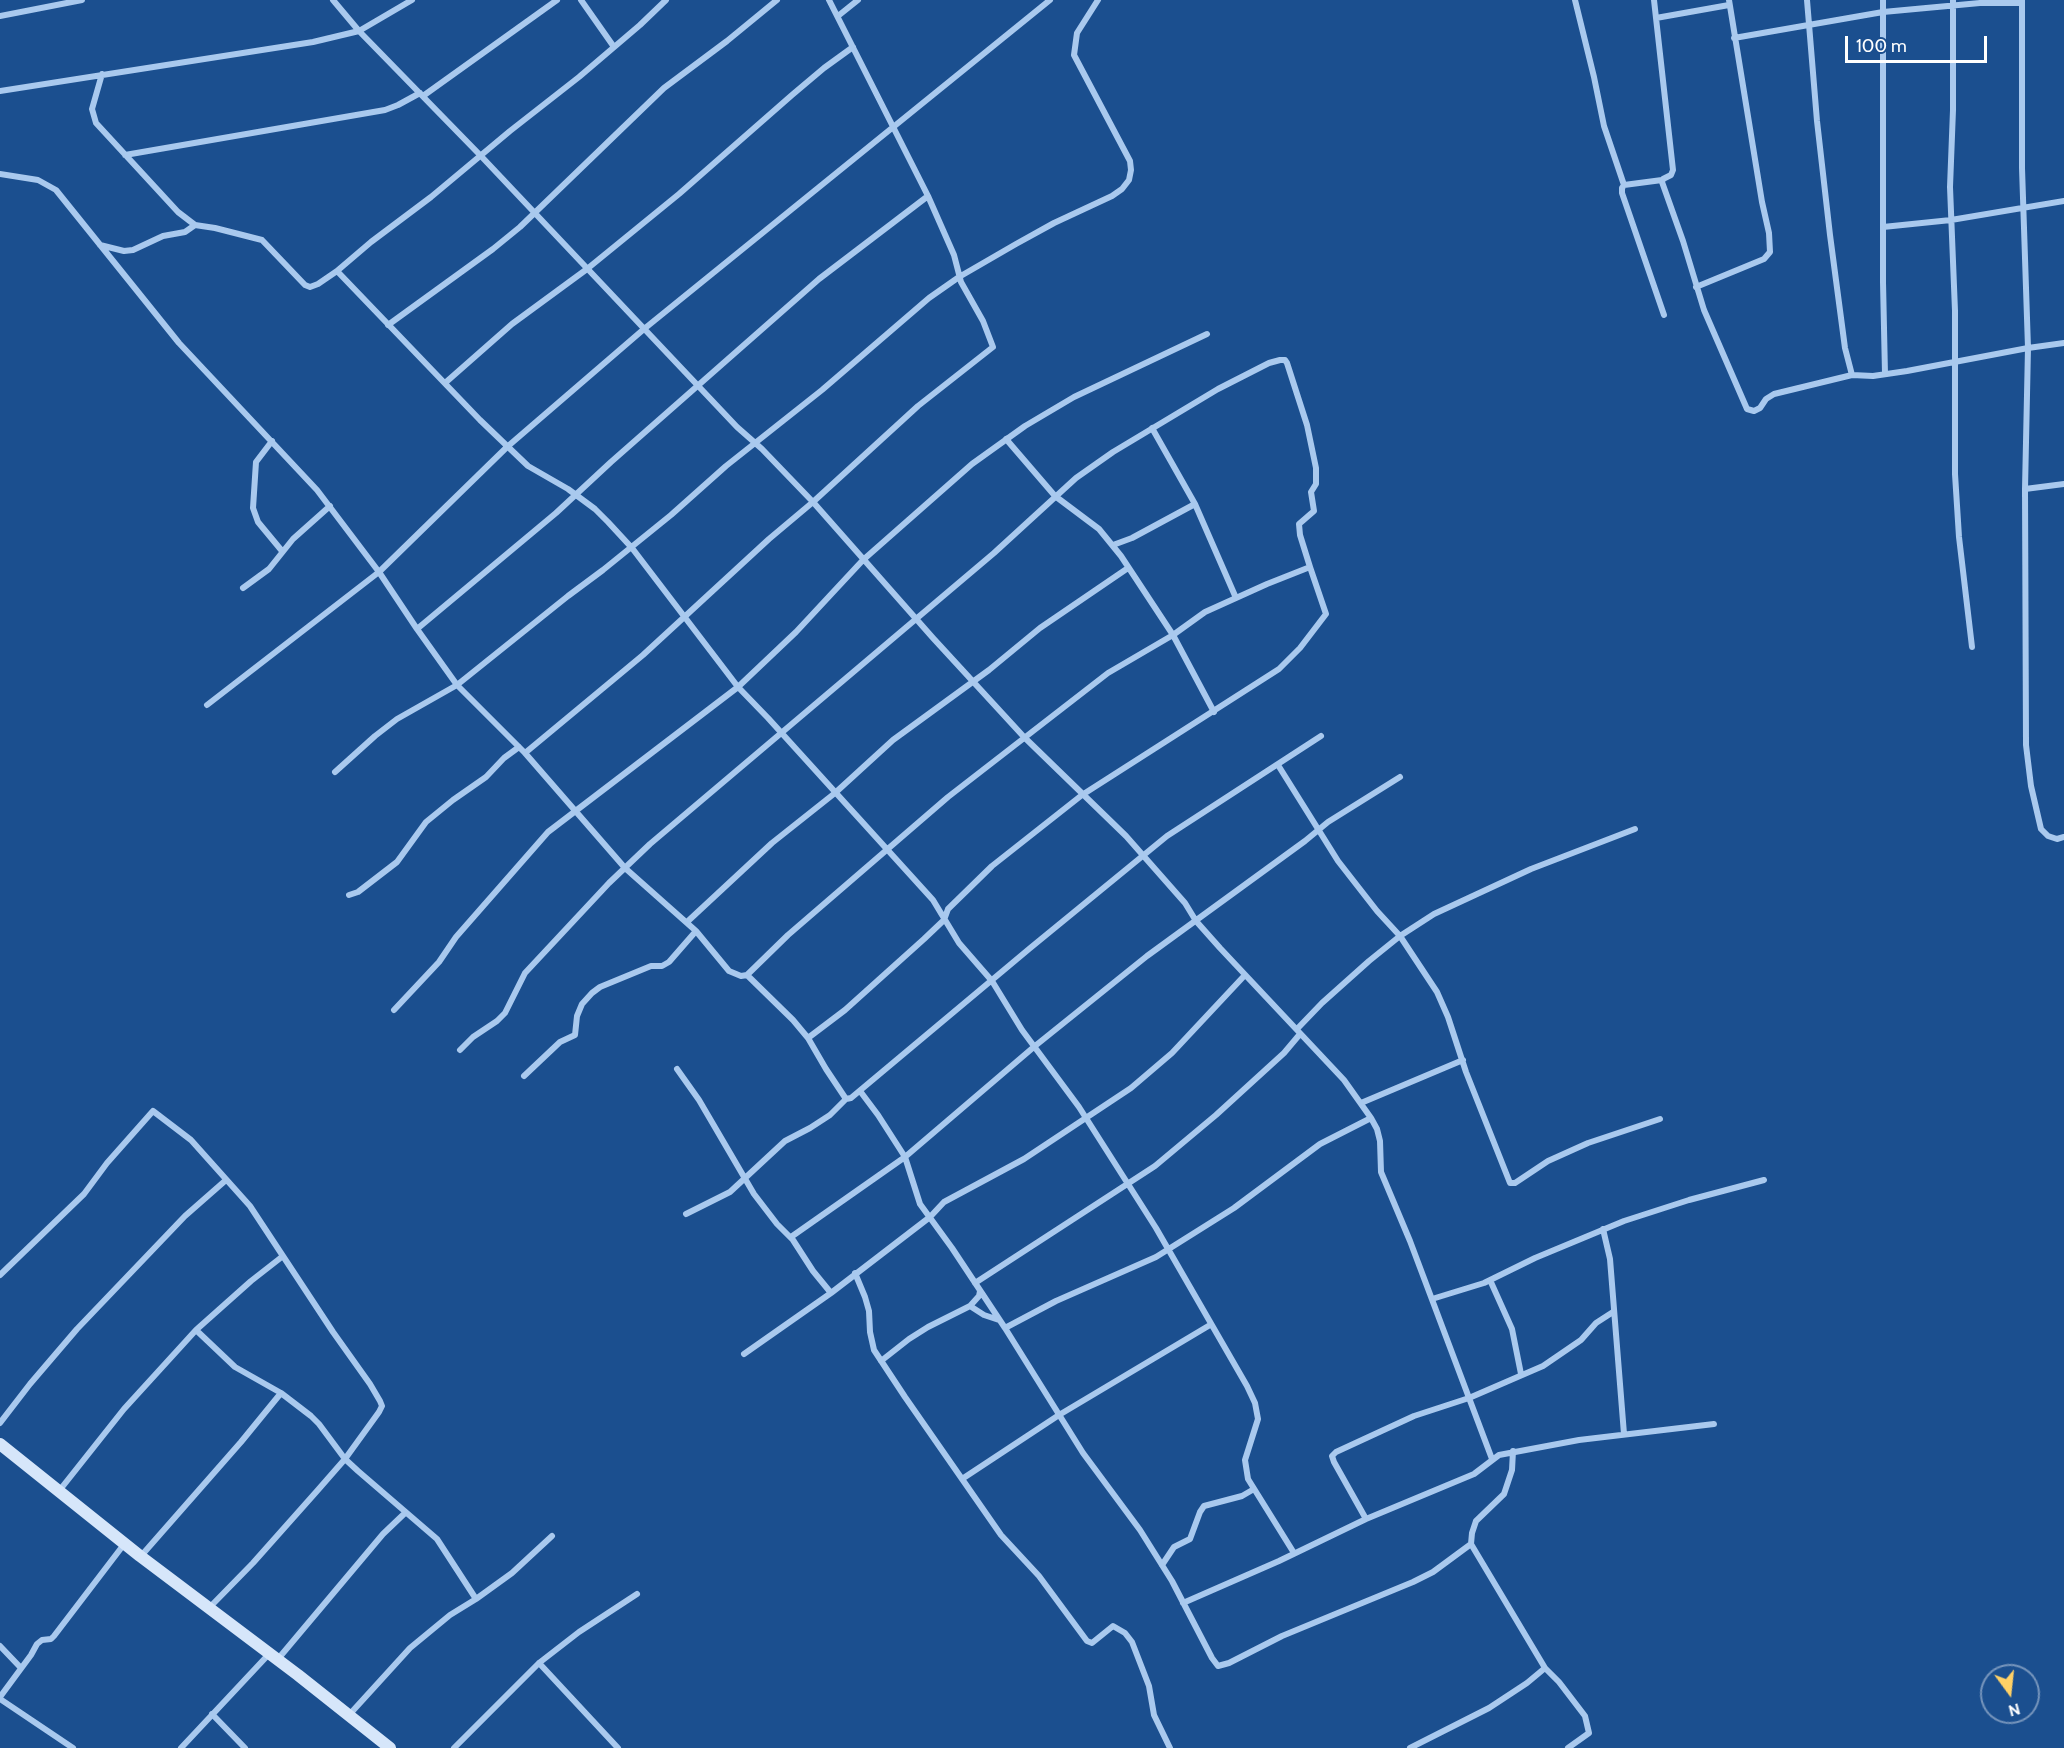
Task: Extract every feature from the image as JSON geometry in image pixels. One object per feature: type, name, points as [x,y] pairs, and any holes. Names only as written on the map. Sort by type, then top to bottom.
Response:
[{"type":"street","points":[[0,16],[82,0]]},
{"type":"street","points":[[333,0],[359,31],[535,212],[737,427],[756,443],[813,502],[973,682],[1024,737],[1126,836],[1185,903],[1196,921],[1325,1057],[1371,1118],[1380,1141],[1381,1172],[1492,1459]]},
{"type":"street","points":[[0,91],[290,46],[359,31],[412,0]]},
{"type":"street","points":[[125,155],[375,112],[398,105],[421,94],[556,0]]},
{"type":"street","points":[[582,0],[614,47]]},
{"type":"street","points":[[102,74],[93,103],[94,117],[99,127],[178,212],[195,225],[262,240],[305,285],[310,287],[337,271],[431,197],[614,47],[666,0]]},
{"type":"street","points":[[388,325],[493,249],[535,212],[664,88],[777,0]]},
{"type":"street","points":[[525,753],[610,685],[918,406],[993,347],[983,321],[959,277],[954,255],[928,196],[829,0]]},
{"type":"street","points":[[838,16],[858,0]]},
{"type":"street","points":[[207,705],[379,572],[507,447],[644,329],[1050,0]]},
{"type":"street","points":[[335,772],[375,736],[398,719],[457,684],[632,548],[726,466],[822,390],[911,313],[959,277],[1054,223],[1122,189],[1129,180],[1131,170],[1127,153],[1074,56],[1077,33],[1098,0]]},
{"type":"street","points":[[1575,0],[1604,126],[1624,185],[1622,193],[1625,204],[1664,315]]},
{"type":"street","points":[[1624,185],[1662,180],[1671,175],[1674,170],[1654,0]]},
{"type":"street","points":[[1807,0],[1828,224],[1845,348],[1852,375]]},
{"type":"street","points":[[1883,0],[1885,374]]},
{"type":"street","points":[[1656,18],[1729,2],[1769,233],[1770,252],[1764,259],[1696,287]]},
{"type":"street","points":[[1734,38],[1883,12],[1953,3],[2022,2],[2022,134],[2028,348],[2025,489],[2026,745],[2033,796],[2041,829],[2048,836],[2057,839],[2064,837]]},
{"type":"street","points":[[1953,3],[1951,220],[1955,311],[1954,474],[1972,647]]},
{"type":"street","points":[[445,383],[512,324],[587,269],[707,171],[816,75],[853,47]]},
{"type":"street","points":[[0,174],[31,178],[53,186],[179,343],[330,506],[457,684],[525,753],[625,868],[687,922],[729,971],[741,976],[747,975],[788,935],[948,797],[1108,673],[1173,635],[1205,612],[1310,567]]},
{"type":"street","points":[[1662,180],[1696,287],[1738,392],[1750,412],[1760,408],[1766,399],[1774,394],[1852,375],[1885,374],[2064,343]]},
{"type":"street","points":[[417,629],[576,496],[611,462],[837,264],[928,196]]},
{"type":"street","points":[[1883,227],[1951,220],[2064,201]]},
{"type":"street","points":[[100,245],[124,251],[142,247],[163,236],[185,232],[195,225]]},
{"type":"street","points":[[113,261],[124,251]]},
{"type":"street","points":[[337,271],[507,447],[528,466],[595,509],[632,548],[738,687],[933,900],[959,943],[992,981],[1086,1118],[1168,1249],[1255,1403],[1258,1419],[1245,1460],[1248,1479],[1294,1553]]},
{"type":"street","points":[[394,1010],[439,962],[456,937],[548,832],[738,687],[796,632],[863,560],[972,464],[1006,439],[1074,397],[1208,334]]},
{"type":"street","points":[[460,1050],[505,1013],[525,973],[625,868],[781,732],[994,553],[1055,496],[1094,464],[1152,428],[1269,363],[1285,360],[1307,425],[1316,468],[1316,484],[1311,492],[1314,511],[1299,524],[1310,567],[1326,610],[1324,618],[1300,648],[1279,669],[1082,795],[992,867],[948,909],[944,920],[871,987],[808,1038]]},
{"type":"street","points":[[1152,428],[1196,504],[1236,598]]},
{"type":"street","points":[[1006,439],[1055,496],[1099,529],[1113,545],[1173,635],[1214,712]]},
{"type":"street","points":[[272,441],[256,462],[253,508],[258,522],[282,550]]},
{"type":"street","points":[[2025,489],[2064,484]]},
{"type":"street","points":[[1113,545],[1132,538],[1196,504]]},
{"type":"street","points":[[243,588],[269,569],[282,550],[330,506]]},
{"type":"street","points":[[687,922],[771,843],[835,793],[894,740],[973,682],[1040,627],[1128,568]]},
{"type":"street","points":[[686,1214],[730,1192],[785,1142],[830,1114],[846,1099],[860,1091],[1142,856],[1188,822],[1321,736]]},
{"type":"street","points":[[349,895],[358,892],[397,862],[426,822],[486,777],[504,758],[519,747]]},
{"type":"street","points":[[1278,765],[1317,830],[1361,892],[1400,936],[1437,992],[1511,1184],[1548,1161],[1588,1143],[1660,1119]]},
{"type":"street","points":[[790,1237],[905,1156],[1121,976],[1345,810],[1400,777]]},
{"type":"street","points":[[975,1283],[1155,1166],[1276,1061],[1322,1003],[1400,936],[1434,914],[1470,896],[1531,869],[1635,829]]},
{"type":"street","points":[[524,1076],[560,1042],[574,1035],[580,1010],[592,993],[600,987],[651,966],[662,966],[669,963],[696,931]]},
{"type":"street","points":[[747,975],[773,998],[808,1038],[846,1099]]},
{"type":"street","points":[[744,1354],[831,1293],[930,1217],[944,1202],[1024,1159],[1131,1088],[1172,1053],[1245,975]]},
{"type":"street","points":[[1361,1103],[1463,1060]]},
{"type":"street","points":[[676,1069],[699,1101],[754,1194],[802,1252],[813,1271],[831,1293]]},
{"type":"street","points":[[860,1091],[879,1115],[905,1156],[920,1204],[1000,1320],[1083,1453],[1124,1507],[1162,1565],[1218,1666],[1282,1636],[1413,1582],[1432,1572],[1471,1544]]},
{"type":"street","points":[[0,1275],[84,1194],[153,1111],[191,1140],[250,1206],[344,1349],[370,1384],[382,1406],[345,1459],[253,1563],[209,1608]]},
{"type":"street","points":[[1005,1328],[1056,1300],[1156,1257],[1234,1208],[1320,1144],[1371,1118]]},
{"type":"street","points":[[0,1423],[30,1384],[78,1329],[185,1216],[226,1180]]},
{"type":"street","points":[[1432,1299],[1490,1280],[1603,1228],[1764,1180]]},
{"type":"street","points":[[1603,1228],[1610,1259],[1624,1434]]},
{"type":"street","points":[[60,1491],[124,1409],[196,1330],[283,1256]]},
{"type":"street","points":[[855,1273],[866,1297],[874,1350],[881,1361],[1001,1535],[1039,1576],[1087,1641],[1092,1643],[1113,1626],[1125,1633],[1138,1654],[1149,1686],[1154,1715],[1170,1748]]},
{"type":"street","points":[[1490,1280],[1512,1329],[1521,1374]]},
{"type":"street","points":[[881,1361],[928,1327],[970,1306],[979,1296],[980,1290]]},
{"type":"street","points":[[970,1306],[984,1315],[1000,1320]]},
{"type":"street","points":[[1366,1520],[1332,1456],[1344,1447],[1386,1428],[1469,1398],[1543,1366],[1613,1312]]},
{"type":"street","points":[[962,1479],[1059,1415],[1210,1325]]},
{"type":"street","points":[[196,1330],[235,1366],[281,1393],[319,1424],[345,1459],[437,1539],[476,1599]]},
{"type":"street","points":[[140,1556],[241,1442],[281,1393]]},
{"type":"street","points":[[1183,1603],[1474,1474],[1492,1459],[1514,1451],[1624,1434],[1714,1424]]},
{"type":"street","points":[[0,1444],[140,1556],[274,1656],[390,1748]]},
{"type":"street","points":[[1514,1451],[1514,1460],[1504,1494],[1476,1521],[1471,1544],[1545,1668],[1560,1682],[1585,1716],[1589,1733],[1568,1748]]},
{"type":"street","points":[[1162,1565],[1174,1547],[1190,1539],[1204,1506],[1242,1496],[1254,1489]]},
{"type":"street","points":[[181,1748],[212,1714],[274,1656],[383,1534],[405,1513]]},
{"type":"street","points":[[348,1716],[410,1648],[450,1616],[512,1573],[552,1536]]},
{"type":"street","points":[[74,1748],[0,1698],[39,1641],[47,1641],[54,1636],[125,1543]]},
{"type":"street","points":[[454,1748],[539,1664],[579,1632],[637,1594]]},
{"type":"street","points":[[0,1646],[21,1668]]},
{"type":"street","points":[[539,1664],[616,1747]]},
{"type":"street","points":[[1410,1748],[1489,1708],[1545,1668]]},
{"type":"street","points":[[212,1714],[245,1748]]}]
